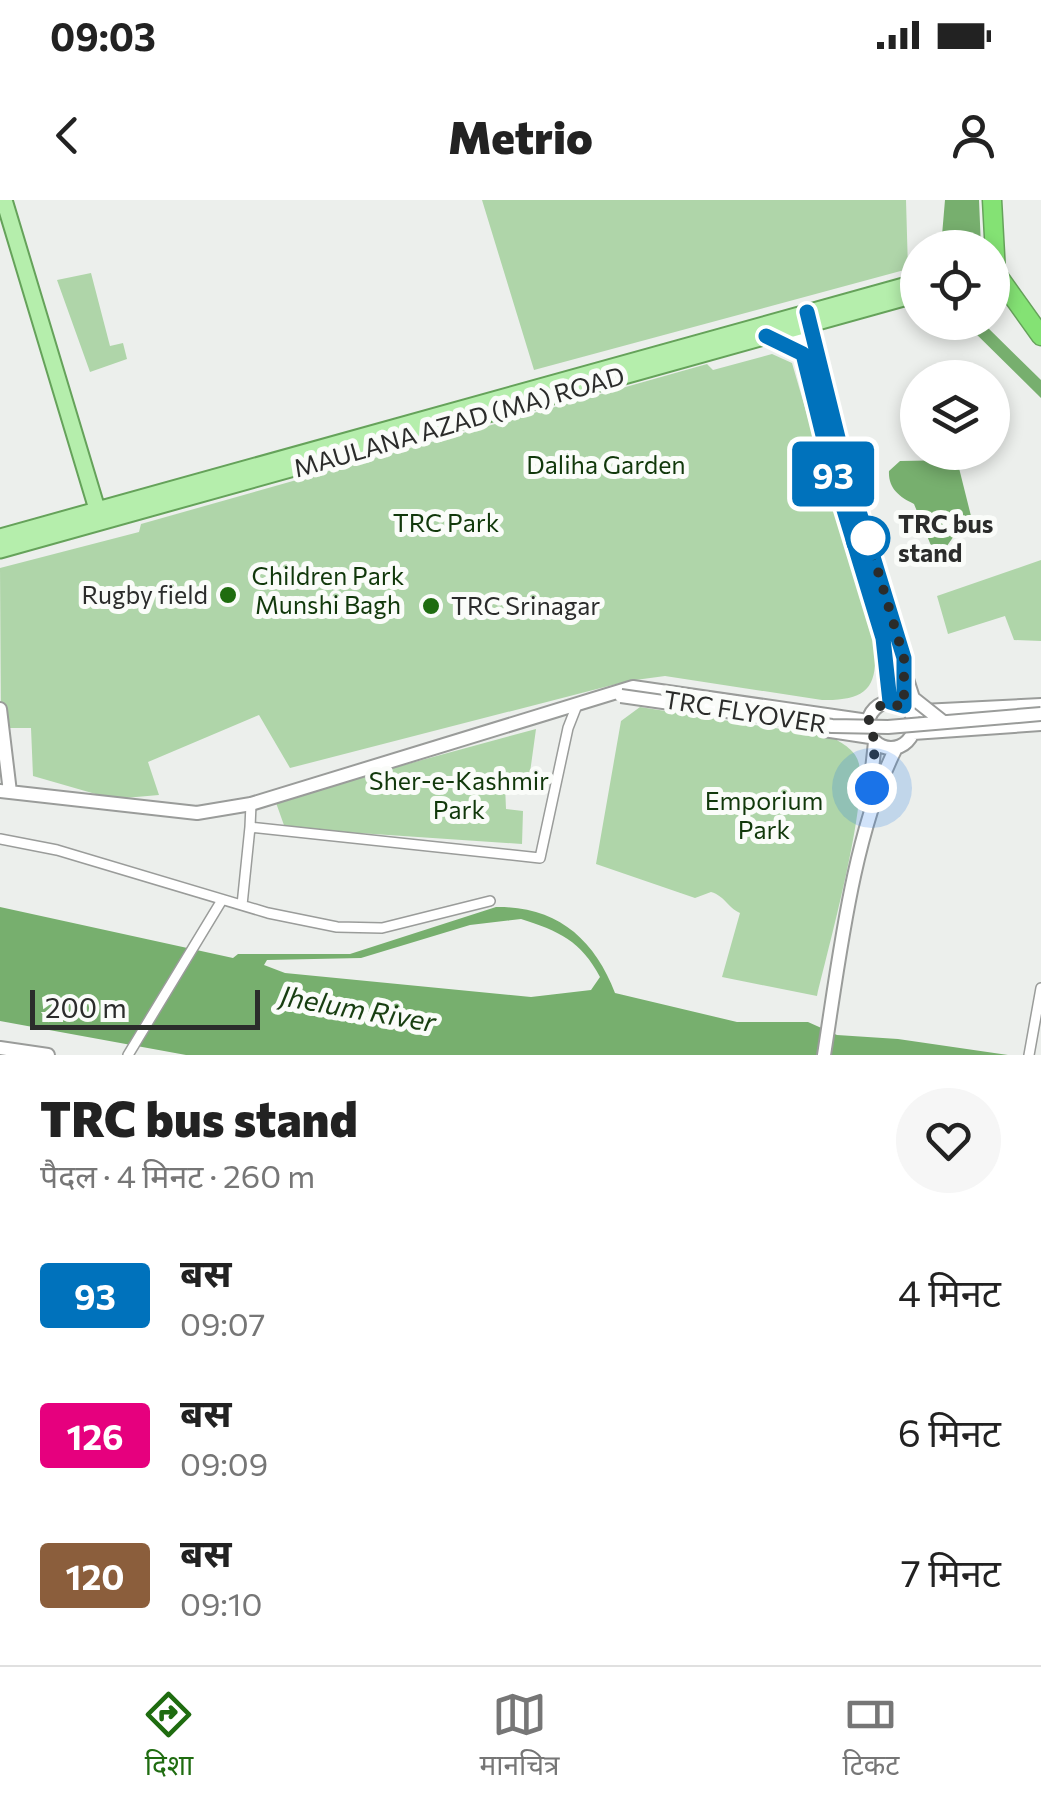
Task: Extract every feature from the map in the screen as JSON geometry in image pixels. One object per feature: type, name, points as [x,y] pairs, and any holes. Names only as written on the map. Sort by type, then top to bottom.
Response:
[{"type":"highway","points":[[988,200],[990,230]]},
{"type":"highway","points":[[1010,293],[1038,333]]},
{"type":"main road","points":[[4,200],[104,515]]},
{"type":"main road","points":[[14,200],[104,515]]},
{"type":"main road","name":"MAULANA AZAD (MA) ROAD","points":[[0,550],[104,515],[900,288]]},
{"type":"main road","name":"MAULANA AZAD (MA) ROAD","points":[[0,537],[104,515],[766,336],[801,319],[900,298]]},
{"type":"main road","points":[[801,319],[803,354],[913,698],[923,710],[944,722]]},
{"type":"main road","points":[[801,319],[883,638],[890,702]]},
{"type":"main road","points":[[766,336],[803,354]]},
{"type":"main road","points":[[840,472],[904,658],[912,733]]},
{"type":"main road","points":[[868,721],[650,687],[614,690],[610,700],[873,739],[896,748]]},
{"type":"main road","points":[[0,709],[5,791],[197,813],[252,804],[578,702],[614,696]]},
{"type":"main road","name":"TRC FLYOVER","points":[[614,696],[832,726],[1041,714]]},
{"type":"main road","points":[[869,823],[873,739],[868,721],[876,708],[890,702],[907,709],[1041,704]]},
{"type":"main road","points":[[824,1055],[838,961],[864,842],[896,748],[912,733],[1041,724]]},
{"type":"main road","points":[[0,1048],[48,1055]]},
{"type":"street","points":[[250,827],[540,858],[568,728],[578,702]]},
{"type":"street","points":[[242,905],[252,804]]},
{"type":"street","points":[[0,839],[58,850],[314,924],[370,928],[438,916],[490,901]]},
{"type":"street","points":[[131,1052],[222,900]]},
{"type":"street","points":[[1029,1055],[1041,988]]},
{"type":"green space","points":[[482,200],[906,200],[907,230],[900,230],[900,271],[534,370]]},
{"type":"green space","points":[[91,273],[110,346],[123,343],[127,359],[90,372],[57,280]]},
{"type":"green space","name":"TRC Srinagar","points":[[772,354],[792,363],[874,645],[871,682],[859,694],[822,700],[665,676],[628,681],[290,768],[259,715],[148,762],[159,795],[113,799],[33,776],[31,728],[1,728],[0,568],[139,532],[141,524],[707,364],[713,370]]},
{"type":"green space","points":[[1041,560],[1041,641],[1014,640],[1005,616],[948,634],[937,596]]},
{"type":"green space","name":"Emporium Park","points":[[640,707],[832,737],[855,755],[859,764],[858,811],[817,996],[722,977],[740,913],[716,894],[695,898],[596,864],[621,721]]},
{"type":"green space","name":"Sher-e-Kashmir Park","points":[[536,729],[528,787],[505,785],[506,809],[523,811],[522,844],[285,828],[275,800]]},
{"type":"water","points":[[945,200],[979,200],[980,230],[942,230]]},
{"type":"water","points":[[982,340],[1000,340],[1041,380],[1041,398],[1010,367],[1010,360],[1002,360]]},
{"type":"water","points":[[900,461],[900,470],[960,470],[976,536],[968,530],[956,533],[942,553],[926,557],[932,548],[914,504],[896,491],[889,471]]},
{"type":"water","name":"Jhelum River","points":[[0,907],[233,958],[238,954],[350,954],[496,907],[537,912],[570,929],[596,956],[615,993],[737,1022],[808,1022],[837,1035],[898,1039],[1008,1055],[186,1055],[0,1021]],"holes":[[[521,919],[558,933],[585,954],[600,977],[591,990],[531,997],[285,973],[264,965],[267,960],[361,958],[470,925]]]},
{"type":"bus line","name":"93","points":[[766,336],[803,354],[830,464],[883,638],[890,702],[904,706],[904,658],[844,462],[807,312]]},
{"type":"place","name":"TRC bus stand","points":[[868,538]]},
{"type":"place","name":"Rugby field","points":[[228,595]]},
{"type":"place","name":"TRC Srinagar","points":[[431,606]]},
{"type":"route","points":[[868,538],[867,535],[907,680],[904,706],[890,702],[870,714],[868,729],[875,742],[876,761],[872,788]]},
{"type":"park label","name":"Daliha Garden","points":[[606,465]]},
{"type":"park label","name":"TRC Park","points":[[446,523]]},
{"type":"park label","name":"Children Park Munshi Bagh","points":[[328,590]]}]
